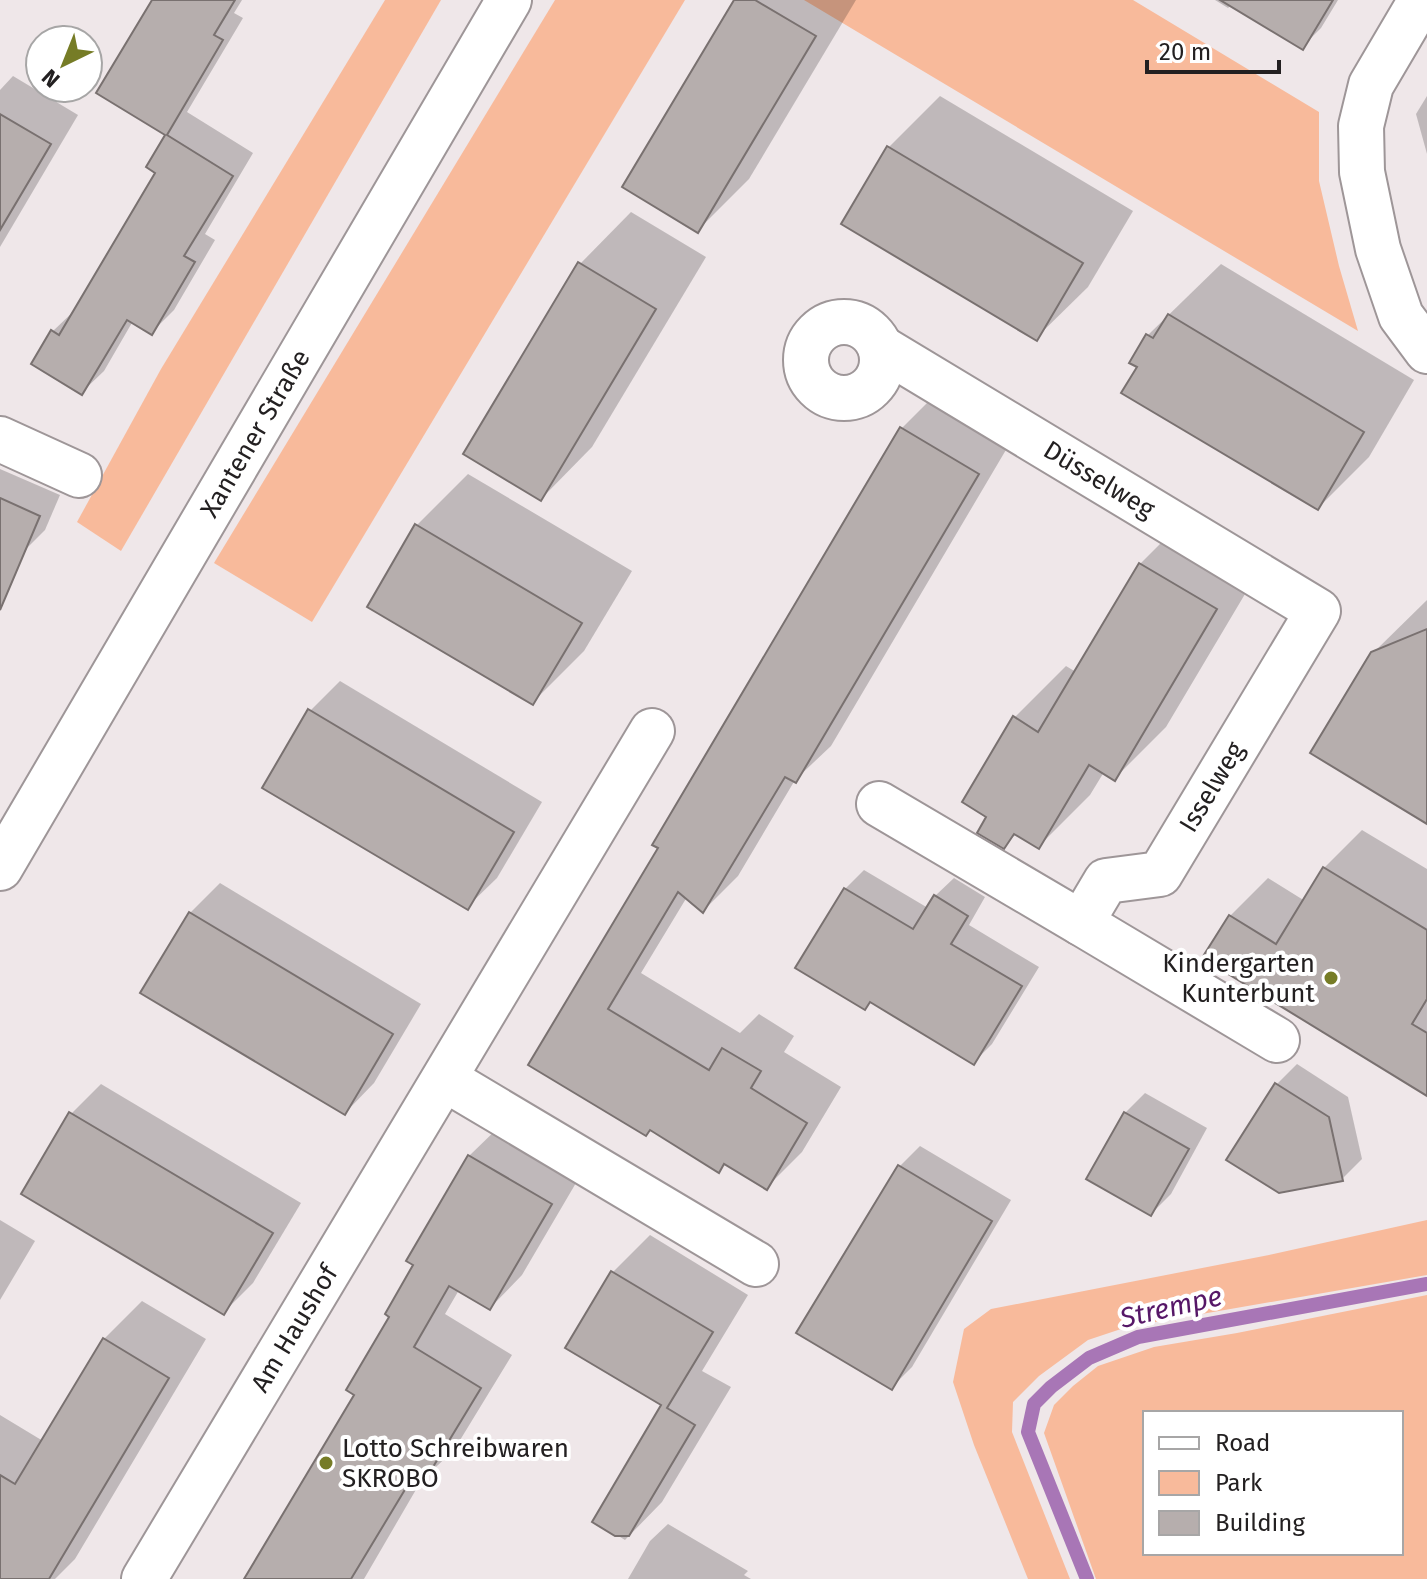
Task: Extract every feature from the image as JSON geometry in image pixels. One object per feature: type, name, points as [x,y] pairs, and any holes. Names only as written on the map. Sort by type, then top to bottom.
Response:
[{"type":"street","name":"Xantener Straße","points":[[0,868],[509,0]]},
{"type":"street","points":[[1421,0],[1371,85],[1361,126],[1362,172],[1378,249],[1401,316],[1427,351]]},
{"type":"street","name":"Düsselweg","points":[[880,347],[1318,611]]},
{"type":"street","points":[[0,439],[79,475]]},
{"type":"street","name":"Isselweg","points":[[1081,923],[1106,881],[1160,874],[1318,611]]},
{"type":"street","name":"Am Haushof","points":[[144,1579],[652,731]]},
{"type":"street","points":[[879,804],[1277,1040]]},
{"type":"street","points":[[445,1079],[756,1264]]},
{"type":"green space","points":[[385,0],[441,0],[121,551],[77,522],[161,369]]},
{"type":"green space","points":[[555,0],[685,0],[312,622],[214,563]]},
{"type":"green space","points":[[804,0],[1133,0],[1319,112],[1319,181],[1358,331]]},
{"type":"green space","points":[[1427,1220],[1427,1275],[1127,1327],[1088,1340],[1039,1376],[1013,1402],[1012,1432],[1070,1579],[1028,1579],[974,1445],[953,1382],[964,1329],[991,1309],[1269,1255]]},
{"type":"green space","points":[[1427,1295],[1427,1579],[1096,1579],[1044,1433],[1054,1405],[1098,1366],[1154,1347]]},
{"type":"building","points":[[152,0],[235,0],[214,35],[223,40],[167,135],[233,176],[184,256],[195,262],[152,335],[127,320],[82,395],[31,364],[51,330],[59,335],[155,173],[146,167],[165,135],[104,98],[104,80]]},
{"type":"building","points":[[734,0],[755,0],[816,36],[698,233],[622,187]]},
{"type":"building","points":[[1220,0],[1333,0],[1303,50]]},
{"type":"building","points":[[0,114],[51,144],[0,230]]},
{"type":"building","points":[[887,146],[1083,263],[1037,341],[841,224]]},
{"type":"building","points":[[578,262],[656,309],[541,501],[463,454]]},
{"type":"building","points":[[1168,314],[1364,432],[1318,510],[1121,393],[1137,367],[1129,363],[1146,334],[1153,338]]},
{"type":"building","points":[[900,427],[979,474],[796,783],[785,777],[703,913],[678,892],[608,1009],[709,1070],[722,1048],[761,1071],[751,1088],[807,1123],[767,1190],[724,1164],[719,1173],[650,1130],[646,1136],[528,1065],[658,848],[652,845]]},
{"type":"building","points":[[0,498],[40,516],[0,610]]},
{"type":"building","points":[[415,524],[582,623],[533,705],[367,607]]},
{"type":"building","points":[[1139,563],[1217,609],[1115,781],[1089,765],[1039,849],[1014,834],[1004,849],[977,833],[986,817],[962,802],[1013,716],[1038,732]]},
{"type":"building","points":[[1427,629],[1427,824],[1310,753],[1371,652]]},
{"type":"building","points":[[308,709],[514,832],[468,910],[262,788]]},
{"type":"building","name":"Kindergarten Kunterbunt","points":[[1323,867],[1427,930],[1427,999],[1412,1024],[1427,1033],[1427,1096],[1202,958],[1229,915],[1276,944]]},
{"type":"building","points":[[844,888],[913,929],[934,895],[968,916],[951,944],[1022,986],[974,1065],[870,1002],[865,1010],[795,968]]},
{"type":"building","points":[[189,912],[393,1034],[345,1115],[140,993]]},
{"type":"building","points":[[1275,1083],[1329,1117],[1343,1181],[1279,1193],[1226,1160]]},
{"type":"building","points":[[69,1112],[273,1233],[224,1315],[21,1194]]},
{"type":"building","points":[[1124,1112],[1189,1149],[1151,1216],[1086,1179]]},
{"type":"building","points":[[468,1155],[552,1204],[490,1310],[449,1286],[414,1347],[481,1388],[422,1485],[412,1478],[351,1579],[244,1579],[354,1395],[346,1390],[389,1317],[385,1314],[413,1265],[406,1261]]},
{"type":"building","points":[[898,1165],[992,1221],[892,1390],[796,1333]]},
{"type":"building","points":[[611,1271],[713,1332],[667,1408],[695,1425],[629,1536],[615,1536],[592,1522],[661,1405],[565,1348]]},
{"type":"building","points":[[103,1338],[169,1378],[49,1579],[0,1579],[0,1475],[15,1484]]},
{"type":"waterway","name":"Strempe","points":[[1087,1579],[1028,1432],[1034,1404],[1051,1387],[1089,1358],[1138,1337],[1427,1284]]},
{"type":"place","name":"Kindergarten Kunterbunt","points":[[1331,978]]},
{"type":"place","name":"Lotto Schreibwaren SKROBO","points":[[326,1463]]}]
